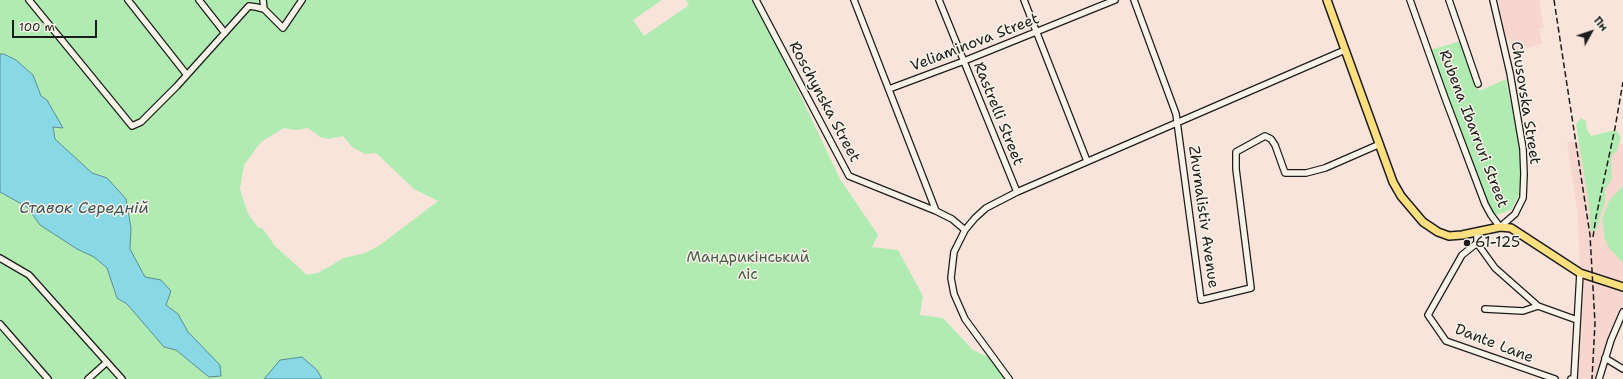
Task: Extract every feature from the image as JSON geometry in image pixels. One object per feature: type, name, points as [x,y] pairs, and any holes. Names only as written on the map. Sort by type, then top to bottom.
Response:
[{"type":"main road","points":[[1327,0],[1394,182],[1408,204],[1423,222],[1438,232],[1449,236],[1462,235],[1500,227]]},
{"type":"main road","name":"Rubena Ibarruri Street","points":[[1500,227],[1512,228],[1580,273],[1623,287]]},
{"type":"street","points":[[29,0],[132,126],[141,122],[187,75],[249,6],[256,6],[264,9],[283,28],[302,0]]},
{"type":"street","points":[[128,0],[187,75]]},
{"type":"street","points":[[199,0],[225,33]]},
{"type":"street","points":[[263,0],[264,9]]},
{"type":"street","name":"Roschynska Street","points":[[756,0],[849,176],[936,211],[952,219],[965,230]]},
{"type":"street","points":[[854,0],[936,211]]},
{"type":"street","name":"Rastrelli Street","points":[[939,0],[1017,192]]},
{"type":"street","points":[[1024,0],[1087,161]]},
{"type":"street","name":"Veliaminova Street","points":[[889,89],[964,61],[1115,0]]},
{"type":"street","points":[[1134,0],[1176,114],[1177,123]]},
{"type":"street","name":"Rubena Ibarruri Street","points":[[1410,0],[1485,204],[1500,227]]},
{"type":"street","points":[[1449,0],[1478,84]]},
{"type":"street","name":"Chusovska Street","points":[[1493,0],[1510,73],[1523,149],[1524,174],[1523,198],[1515,214],[1500,227]]},
{"type":"street","points":[[1010,379],[965,319],[954,294],[951,278],[954,252],[965,230],[986,208],[1017,192],[1087,161],[1345,50]]},
{"type":"street","name":"Zhurnalistiv Avenue","points":[[1177,123],[1201,300],[1251,288],[1236,169],[1236,152],[1265,136],[1271,139],[1275,145],[1285,173],[1306,173],[1325,168],[1380,144]]},
{"type":"street","points":[[1477,232],[1477,243],[1495,268],[1538,306],[1577,320]]},
{"type":"street","name":"Dante Lane","points":[[1477,243],[1462,255],[1428,315],[1446,341],[1555,379]]},
{"type":"street","points":[[0,258],[29,275],[122,379]]},
{"type":"street","points":[[1571,379],[1574,379],[1580,273]]},
{"type":"street","name":"Dante Lane","points":[[1485,309],[1523,311],[1538,306]]},
{"type":"street","points":[[1599,379],[1611,340],[1620,327],[1623,312]]},
{"type":"street","points":[[0,324],[48,379]]},
{"type":"street","points":[[1605,358],[1623,369]]},
{"type":"street","points":[[88,379],[107,362]]},
{"type":"shaded area","points":[[1498,0],[1539,0],[1544,28],[1539,29],[1542,43],[1512,53],[1509,39],[1505,39]]},
{"type":"shaded area","points":[[1567,142],[1623,144],[1623,307],[1611,333],[1595,379],[1574,379],[1580,273],[1578,216]]},
{"type":"green space","name":"Мандрикінський ліс","points":[[0,0],[662,0],[633,20],[644,36],[689,5],[686,0],[755,0],[840,179],[878,235],[872,247],[898,250],[923,296],[920,315],[943,318],[973,350],[996,361],[1009,379],[0,379]],"holes":[[[284,128],[296,130],[308,128],[320,137],[329,139],[343,136],[352,147],[365,154],[376,153],[414,189],[438,201],[380,245],[365,253],[344,258],[318,273],[307,275],[275,246],[263,229],[258,227],[248,214],[240,189],[244,165],[261,142]]]},
{"type":"green space","points":[[1461,41],[1479,91],[1506,79],[1520,148],[1521,174],[1519,195],[1511,210],[1493,216],[1430,50]]},
{"type":"green space","points":[[1581,118],[1586,121],[1587,130],[1591,136],[1617,131],[1621,138],[1617,150],[1611,157],[1612,178],[1605,190],[1605,203],[1597,229],[1591,232],[1589,204],[1576,124]]},
{"type":"green space","points":[[1623,186],[1623,263],[1609,248],[1605,239],[1602,219],[1609,201]]},
{"type":"water","name":"Ставок Середній","points":[[0,54],[4,54],[16,60],[33,75],[41,96],[47,100],[63,128],[53,127],[55,139],[92,173],[107,178],[126,199],[131,228],[130,249],[145,277],[161,280],[171,291],[166,305],[178,314],[188,332],[220,365],[221,376],[209,377],[176,350],[164,347],[127,304],[117,298],[107,268],[94,257],[77,249],[40,225],[27,207],[0,192]]},
{"type":"water","points":[[302,357],[317,370],[322,379],[264,379],[280,360]]},
{"type":"railway","points":[[1554,0],[1590,235],[1595,323],[1592,379]]},
{"type":"railway","points":[[1593,237],[1623,82]]},
{"type":"place","name":"61-125","points":[[1467,243]]}]
